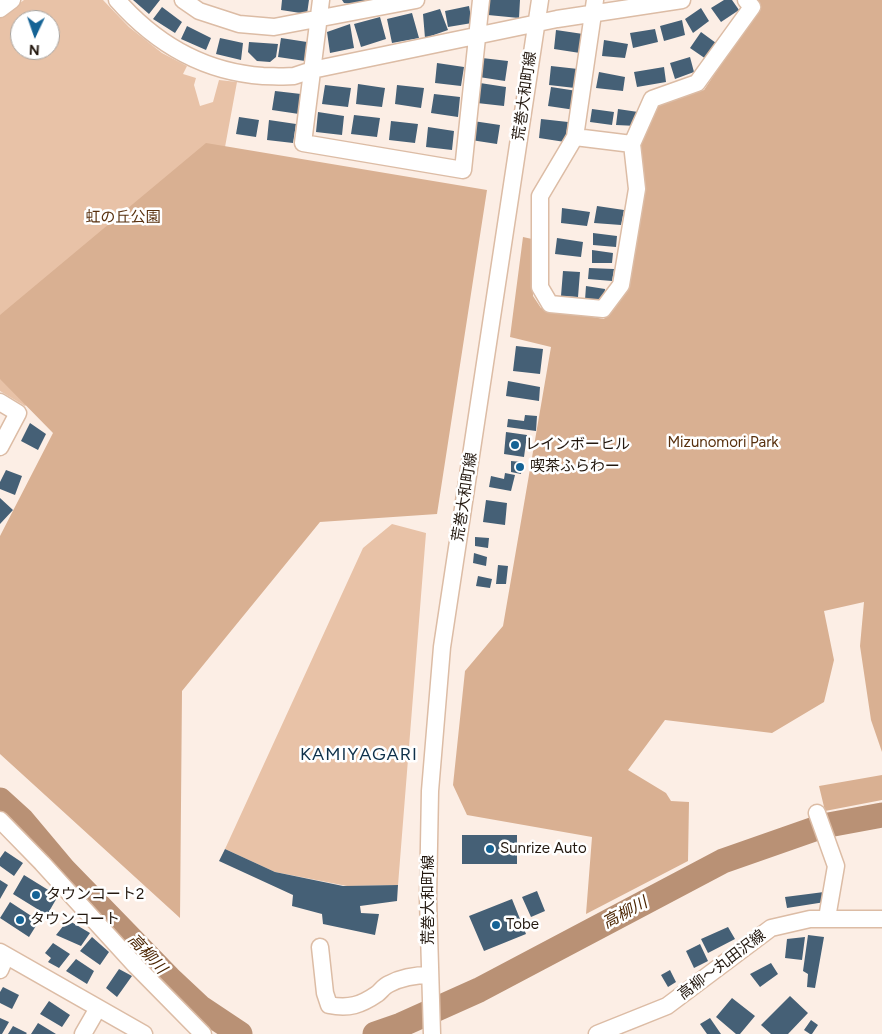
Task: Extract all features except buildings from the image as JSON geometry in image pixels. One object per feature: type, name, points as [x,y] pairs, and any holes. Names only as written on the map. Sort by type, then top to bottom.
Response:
[{"type":"street","points":[[0,9],[12,0]]},
{"type":"street","points":[[117,0],[155,36],[175,49],[214,68],[238,73],[281,76],[294,76],[312,70],[536,24],[594,7],[682,0]]},
{"type":"street","points":[[183,0],[199,12],[239,24],[274,27],[407,1]]},
{"type":"street","points":[[321,0],[303,143],[463,170],[481,0]]},
{"type":"street","name":"荒巻大和町線","points":[[432,1034],[428,899],[430,791],[442,647],[540,0]]},
{"type":"street","points":[[594,7],[576,137],[540,196],[540,287],[550,304],[603,309],[621,285],[637,189],[632,144],[652,99],[697,83],[752,7],[746,0]]},
{"type":"street","points":[[576,137],[632,144]]},
{"type":"street","points":[[0,402],[18,413],[0,447]]},
{"type":"street","points":[[817,813],[836,866],[827,918]]},
{"type":"street","points":[[0,820],[136,966],[203,1034]]},
{"type":"street","name":"高柳～丸田沢線","points":[[597,1034],[668,1006],[771,928],[810,919],[882,919]]},
{"type":"street","points":[[320,947],[325,994],[329,1005],[340,1007],[353,1006],[365,1001],[388,984],[410,976],[430,975]]},
{"type":"street","points":[[2,960],[98,1008],[144,1034]]},
{"type":"street","points":[[83,1034],[98,1008]]},
{"type":"green space","name":"虹の丘公園","points":[[24,0],[103,0],[129,27],[162,53],[187,66],[183,74],[196,78],[194,85],[200,106],[213,102],[219,80],[237,82],[225,147],[74,364],[25,406],[0,391],[0,18],[10,10],[10,60],[60,60],[60,10],[11,10]]},
{"type":"green space","name":"Mizunomori Park","points":[[753,0],[882,0],[882,752],[871,720],[860,646],[864,602],[824,611],[834,660],[824,702],[772,733],[665,720],[628,770],[666,793],[671,801],[689,802],[688,861],[586,914],[592,837],[467,815],[453,785],[465,671],[503,626],[551,347],[510,337],[523,237],[532,239],[533,296],[541,308],[604,319],[627,287],[640,148],[656,104],[704,90],[759,7]]},
{"type":"green space","points":[[206,143],[487,190],[437,514],[320,522],[182,691],[180,918],[0,754],[0,536],[53,433],[0,379],[0,315]]},
{"type":"green space","points":[[392,524],[426,533],[398,885],[347,886],[275,872],[225,849],[363,548]]},
{"type":"green space","points":[[882,775],[882,800],[825,811],[819,786]]},
{"type":"waterway","name":"高柳川","points":[[0,800],[22,820],[64,870],[169,978],[201,1008],[240,1034]]},
{"type":"waterway","name":"高柳川","points":[[375,1034],[401,1025],[479,990],[723,861],[823,826],[882,815]]},
{"type":"place","name":"レインボーヒル","points":[[515,445]]},
{"type":"place","name":"喫茶ふらわー","points":[[520,467]]},
{"type":"place","name":"Sunrize Auto","points":[[490,849]]},
{"type":"place","name":"タウンコート2","points":[[36,895]]},
{"type":"place","name":"タウンコート","points":[[20,920]]},
{"type":"place","name":"Tobe","points":[[496,925]]},
{"type":"district","name":"KAMIYAGARI","points":[[359,755]]}]
